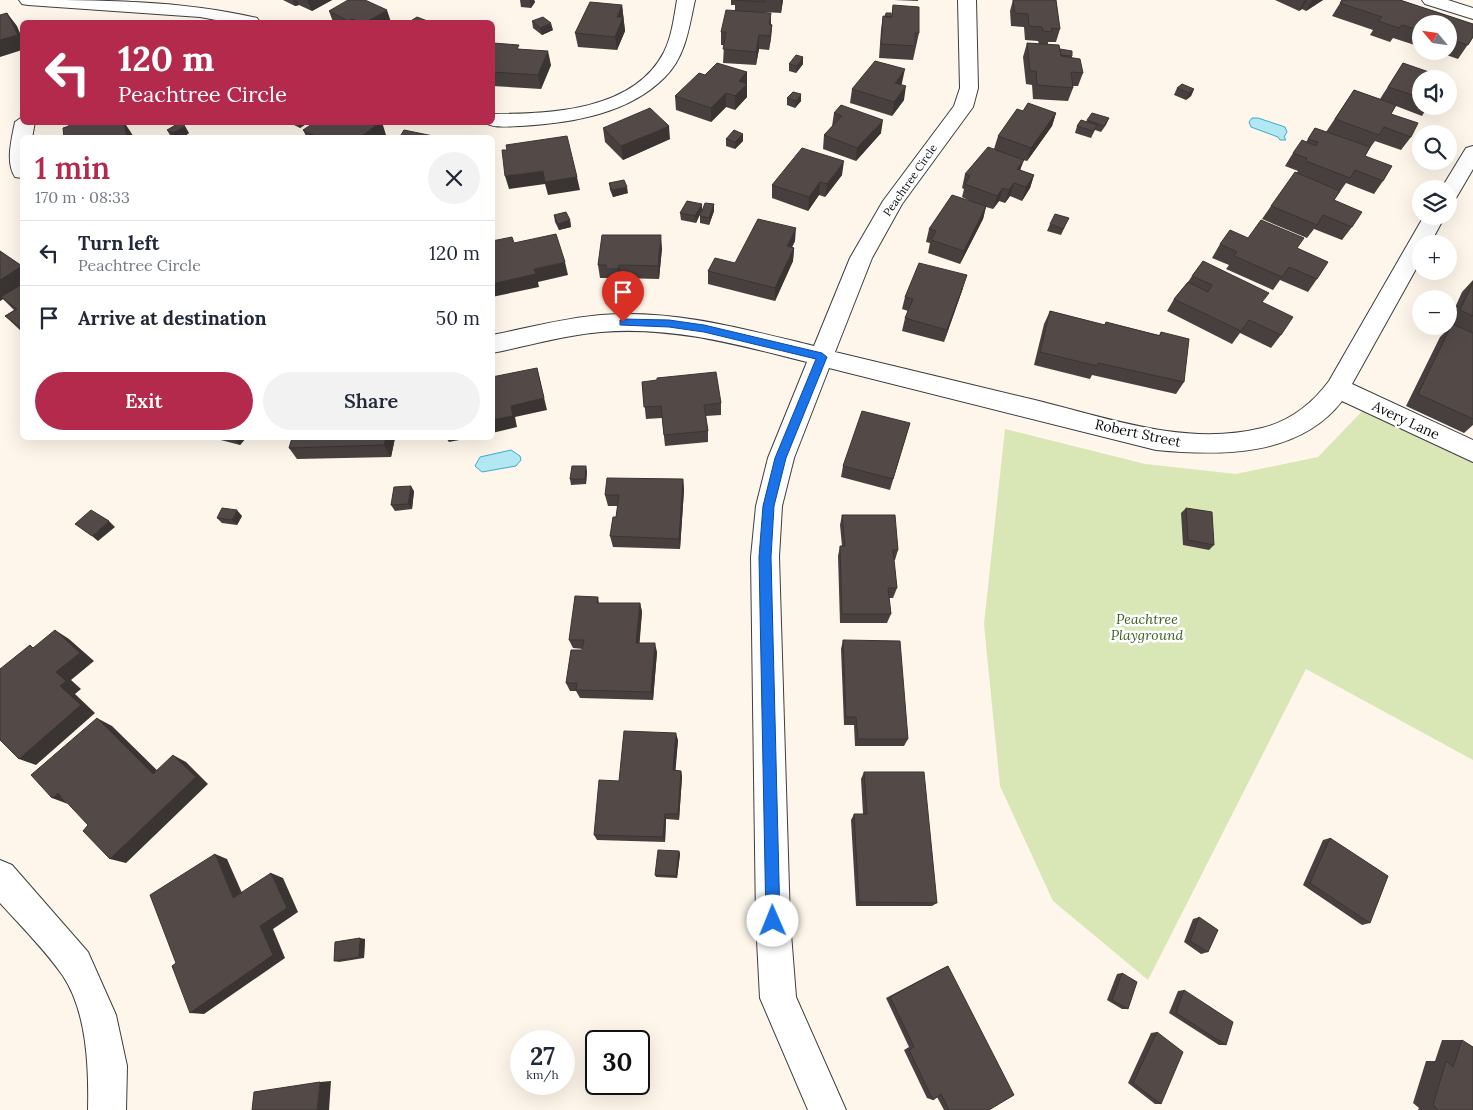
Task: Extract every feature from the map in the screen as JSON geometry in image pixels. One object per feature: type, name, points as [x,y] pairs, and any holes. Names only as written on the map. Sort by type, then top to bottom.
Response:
[{"type":"street","points":[[28,0],[123,3],[207,13],[241,20]]},
{"type":"street","points":[[495,120],[524,121],[557,118],[582,113],[624,98],[646,84],[662,68],[673,52],[686,0]]},
{"type":"street","name":"Peachtree Circle","points":[[827,1110],[778,998],[773,921],[765,557],[769,506],[780,458],[861,258],[893,201],[963,107],[969,88],[967,0]]},
{"type":"street","points":[[1431,0],[1473,14]]},
{"type":"street","points":[[108,20],[123,3]]},
{"type":"street","points":[[1457,180],[1473,152]]},
{"type":"street","name":"Robert Street","points":[[822,357],[1156,440],[1193,444],[1229,444],[1261,438],[1296,426],[1318,410],[1338,388],[1430,225]]},
{"type":"street","points":[[495,343],[587,325],[623,322],[669,323],[704,328],[822,357]]},
{"type":"street","name":"Avery Lane","points":[[1338,388],[1473,452]]},
{"type":"street","points":[[0,877],[76,964],[98,1015],[108,1066],[106,1110]]},
{"type":"green space","name":"Peachtree Playground","points":[[1370,403],[1473,451],[1473,760],[1306,669],[1148,980],[1053,901],[1000,786],[984,624],[1005,429],[1145,464],[1236,474],[1318,457]]},
{"type":"water","points":[[1252,118],[1258,118],[1285,127],[1287,132],[1284,137],[1286,140],[1280,140],[1278,137],[1251,127],[1249,122]]},
{"type":"water","points":[[511,450],[520,456],[521,460],[516,466],[482,472],[475,466],[480,457]]},
{"type":"building","points":[[348,0],[365,0],[387,10],[370,20],[346,20],[329,11]]},
{"type":"building","points":[[735,0],[764,0],[764,2]]},
{"type":"building","points":[[1013,0],[1056,0],[1060,29],[1051,28],[1052,32],[1043,31],[1042,27],[1029,26],[1028,14],[1015,13]]},
{"type":"building","points":[[1342,0],[1400,0],[1446,15],[1412,15],[1412,28],[1402,25],[1399,28],[1378,21],[1382,17],[1340,3]]},
{"type":"building","points":[[590,2],[622,5],[617,17],[623,17],[615,37],[575,33]]},
{"type":"building","points":[[893,5],[919,7],[919,33],[915,33],[915,46],[881,44],[883,16],[892,17]]},
{"type":"building","points":[[726,10],[771,13],[769,24],[772,25],[770,36],[759,35],[756,52],[723,49],[726,32],[721,32]]},
{"type":"building","points":[[7,13],[18,35],[0,40],[0,15]]},
{"type":"building","points":[[886,13],[891,13],[891,17],[885,17]]},
{"type":"building","points":[[417,17],[425,20],[412,20]]},
{"type":"building","points":[[543,17],[551,23],[540,28],[532,21]]},
{"type":"building","points":[[1458,19],[1473,24],[1473,37],[1468,45],[1458,42]]},
{"type":"building","points":[[495,43],[519,45],[517,49],[548,51],[538,75],[495,72]]},
{"type":"building","points":[[1027,43],[1059,45],[1061,56],[1080,59],[1083,73],[1071,72],[1073,88],[1037,85],[1036,71],[1030,71]]},
{"type":"building","points":[[1060,49],[1072,51],[1072,56],[1061,55]]},
{"type":"building","points":[[796,55],[803,57],[797,66],[789,64]]},
{"type":"building","points":[[875,61],[905,69],[895,83],[906,86],[894,102],[852,89]]},
{"type":"building","points":[[717,63],[747,72],[739,81],[747,84],[735,96],[726,93],[711,108],[675,96],[699,73],[705,75]]},
{"type":"building","points":[[1403,63],[1423,70],[1412,70],[1412,95],[1388,87]]},
{"type":"building","points":[[1182,84],[1194,89],[1189,93],[1177,88]]},
{"type":"building","points":[[1354,90],[1396,105],[1391,114],[1418,123],[1417,125],[1412,125],[1411,137],[1384,127],[1379,135],[1335,119]]},
{"type":"building","points":[[793,92],[801,94],[796,101],[787,98]]},
{"type":"building","points":[[1028,103],[1056,113],[1031,148],[998,136],[1017,109],[1023,111]]},
{"type":"building","points":[[841,105],[883,120],[857,148],[824,135],[842,116],[834,113]]},
{"type":"building","points":[[650,108],[669,126],[621,146],[603,128]]},
{"type":"building","points":[[1092,113],[1109,118],[1104,126],[1087,120]]},
{"type":"building","points":[[1081,120],[1097,125],[1093,131],[1077,126]]},
{"type":"building","points":[[125,125],[127,135],[64,135],[63,128],[69,126]]},
{"type":"building","points":[[176,125],[185,126],[173,133],[167,130]]},
{"type":"building","points":[[310,125],[376,125],[363,135],[313,135],[303,130]]},
{"type":"building","points":[[1315,128],[1370,147],[1365,156],[1392,166],[1383,181],[1355,170],[1350,178],[1306,161],[1307,158],[1293,153],[1302,140],[1316,146],[1318,142],[1308,139]]},
{"type":"building","points":[[404,130],[428,135],[401,135]]},
{"type":"building","points":[[734,130],[743,134],[735,142],[726,139]]},
{"type":"building","points":[[567,136],[577,177],[545,182],[543,171],[505,176],[502,150],[507,150],[506,145]]},
{"type":"building","points":[[988,147],[1024,160],[1017,169],[1034,175],[1026,187],[1014,183],[1009,190],[1003,188],[997,196],[965,184],[970,176],[965,174]]},
{"type":"building","points":[[802,148],[844,161],[827,184],[820,182],[809,197],[772,185]]},
{"type":"building","points":[[1295,172],[1340,191],[1334,200],[1362,212],[1352,227],[1323,215],[1317,225],[1271,206]]},
{"type":"building","points":[[624,180],[627,187],[612,190],[609,183]]},
{"type":"building","points":[[952,195],[986,206],[964,251],[931,240],[936,231],[929,229]]},
{"type":"building","points":[[687,201],[702,204],[695,216],[680,213]]},
{"type":"building","points":[[705,203],[714,204],[709,218],[700,216]]},
{"type":"building","points":[[566,212],[570,220],[558,224],[554,215]]},
{"type":"building","points":[[1055,214],[1069,218],[1063,229],[1050,224]]},
{"type":"building","points":[[758,219],[796,228],[787,246],[794,248],[775,288],[708,271],[715,258],[735,263]]},
{"type":"building","points":[[1261,220],[1304,238],[1297,248],[1328,262],[1317,279],[1289,267],[1282,277],[1234,256],[1237,252],[1220,244],[1230,230],[1248,238]]},
{"type":"building","points":[[556,234],[565,262],[534,269],[536,274],[495,283],[495,240],[512,237],[514,243]]},
{"type":"building","points":[[602,235],[661,235],[658,266],[619,265],[618,269],[606,269],[606,265],[598,265]]},
{"type":"building","points":[[0,251],[20,265],[20,267],[0,280]]},
{"type":"building","points":[[1203,261],[1269,293],[1262,302],[1293,317],[1281,335],[1249,320],[1241,331],[1174,299],[1188,282],[1208,292],[1212,285],[1192,276]]},
{"type":"building","points":[[919,263],[967,275],[947,330],[905,318],[913,299],[905,297]]},
{"type":"building","points":[[1473,282],[1473,316],[1460,310]]},
{"type":"building","points":[[20,285],[20,327],[5,316],[17,309],[1,297]]},
{"type":"building","points":[[1050,311],[1105,325],[1106,322],[1160,336],[1161,332],[1189,339],[1184,382],[1098,363],[1097,366],[1040,352]]},
{"type":"building","points":[[1457,326],[1473,333],[1473,419],[1418,394],[1447,335],[1457,335]]},
{"type":"building","points":[[537,368],[544,398],[511,406],[513,416],[495,419],[495,376]]},
{"type":"building","points":[[716,372],[721,403],[704,405],[708,431],[664,435],[661,406],[644,407],[642,382],[657,380],[657,378]]},
{"type":"building","points":[[862,411],[910,423],[893,479],[843,466]]},
{"type":"building","points":[[291,440],[385,440],[384,445],[289,448]]},
{"type":"building","points":[[572,466],[586,466],[585,479],[570,479]]},
{"type":"building","points":[[607,478],[683,479],[679,539],[610,536],[613,517],[616,517],[619,495],[605,495]]},
{"type":"building","points":[[411,486],[408,504],[391,505],[394,487]]},
{"type":"building","points":[[222,508],[237,510],[232,520],[217,518]]},
{"type":"building","points":[[1186,508],[1212,512],[1214,545],[1188,540]]},
{"type":"building","points":[[91,510],[109,521],[92,536],[75,524]]},
{"type":"building","points":[[842,515],[895,515],[898,550],[893,550],[897,588],[888,588],[891,614],[842,614],[840,546],[845,546]]},
{"type":"building","points":[[575,596],[598,597],[597,603],[640,603],[636,643],[655,643],[651,692],[576,690],[577,683],[566,683],[571,650],[582,650],[584,640],[569,640]]},
{"type":"building","points":[[55,630],[80,653],[56,672],[66,681],[60,686],[81,705],[19,759],[0,740],[0,669],[30,645],[33,648]]},
{"type":"building","points":[[843,640],[900,641],[908,739],[858,739],[856,717],[846,717]]},
{"type":"building","points":[[97,718],[153,774],[173,755],[196,777],[110,859],[83,831],[88,825],[58,793],[52,798],[31,775]]},
{"type":"building","points":[[624,731],[676,733],[673,770],[681,771],[678,814],[665,814],[663,837],[594,835],[599,780],[619,781]]},
{"type":"building","points":[[864,772],[924,772],[937,903],[859,902],[854,814],[867,814]]},
{"type":"building","points":[[1330,838],[1388,876],[1370,923],[1310,883]]},
{"type":"building","points":[[658,850],[679,851],[676,876],[655,875]]},
{"type":"building","points":[[215,854],[233,898],[271,873],[287,908],[260,926],[273,955],[190,1013],[172,966],[176,963],[150,895]]},
{"type":"building","points":[[1199,917],[1218,930],[1208,952],[1190,941]]},
{"type":"building","points":[[360,938],[359,957],[334,961],[335,942]]},
{"type":"building","points":[[948,966],[1014,1095],[989,1110],[949,1110],[941,1094],[933,1100],[909,1050],[914,1047],[890,997]]},
{"type":"building","points":[[1122,973],[1137,982],[1128,1009],[1112,1000]]},
{"type":"building","points":[[1184,990],[1233,1022],[1226,1045],[1176,1013]]},
{"type":"building","points":[[1157,1032],[1183,1052],[1161,1104],[1133,1083]]},
{"type":"building","points":[[1462,1040],[1473,1047],[1473,1110],[1438,1110],[1433,1105],[1446,1061],[1453,1067]]},
{"type":"building","points":[[320,1082],[317,1110],[252,1110],[254,1092]]},
{"type":"route","points":[[623,322],[669,323],[704,328],[822,357],[780,458],[769,506],[765,557],[773,921]]}]
